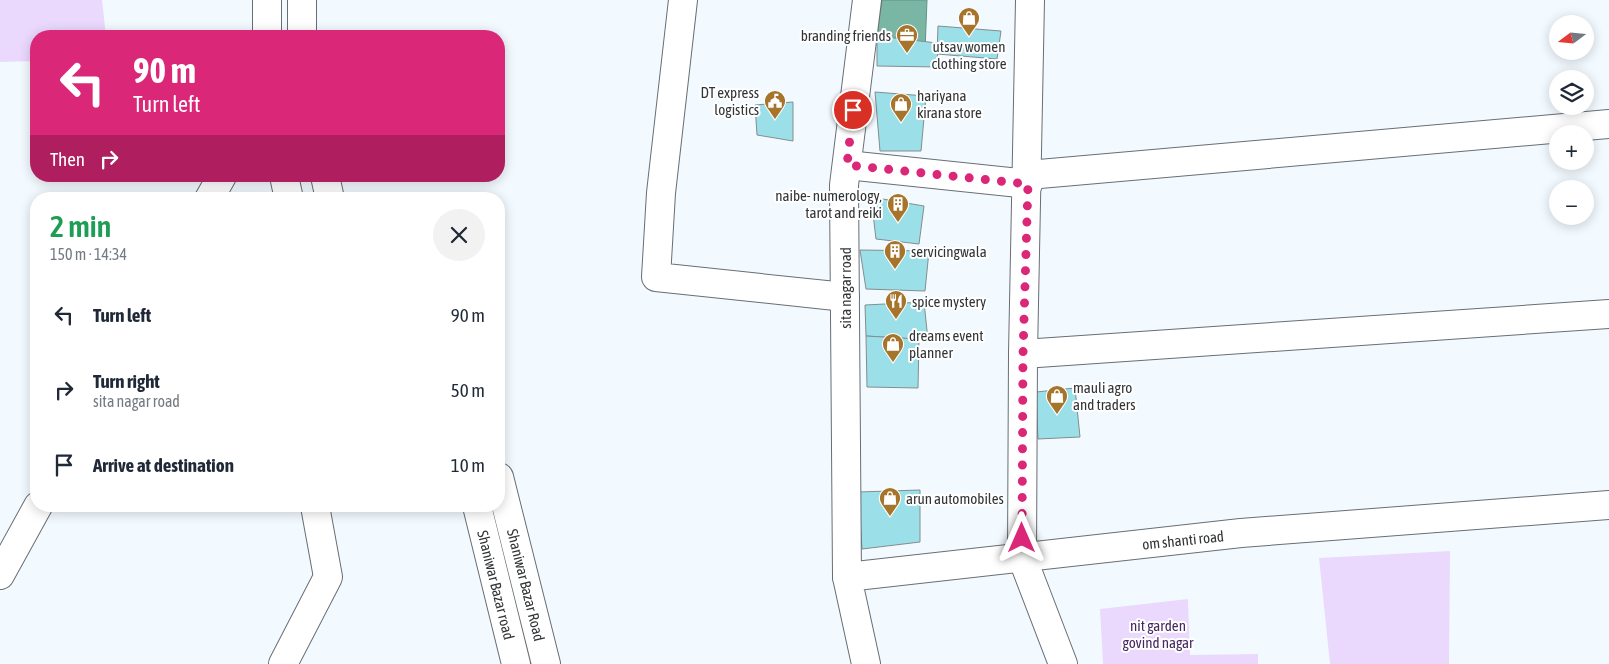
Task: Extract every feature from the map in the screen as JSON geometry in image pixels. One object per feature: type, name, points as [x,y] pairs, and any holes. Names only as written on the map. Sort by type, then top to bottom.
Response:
[{"type":"street","points":[[267,0],[267,30]]},
{"type":"street","points":[[302,0],[302,30]]},
{"type":"street","points":[[683,0],[661,193],[656,277],[845,297]]},
{"type":"street","name":"sita nagar road","points":[[847,577],[844,185],[866,0]]},
{"type":"street","points":[[1030,0],[1028,180],[1023,354],[1022,557],[1063,664]]},
{"type":"street","points":[[847,165],[1028,180],[1609,124]]},
{"type":"street","points":[[1023,354],[1609,314]]},
{"type":"street","name":"Shaniwar Bazar Road","points":[[505,501],[546,664]]},
{"type":"street","name":"om shanti road","points":[[847,577],[1241,533],[1609,505]]},
{"type":"street","points":[[0,575],[35,512]]},
{"type":"street","points":[[282,664],[328,577],[316,512]]},
{"type":"street","name":"Shaniwar Bazar road","points":[[478,512],[516,664]]},
{"type":"street","points":[[847,577],[866,664]]},
{"type":"green space","points":[[0,0],[102,0],[105,30],[30,30],[30,61],[0,62]]},
{"type":"green space","points":[[1450,551],[1449,664],[1330,664],[1319,558]]},
{"type":"green space","name":"nit garden govind nagar","points":[[1188,599],[1190,655],[1258,654],[1258,664],[1103,664],[1100,609]]},
{"type":"shaded area","points":[[882,0],[927,0],[925,51],[877,36]]},
{"type":"building","name":"utsav women clothing store","points":[[938,26],[1001,31],[997,59],[937,54]]},
{"type":"building","name":"branding friends","points":[[877,36],[937,43],[938,67],[877,66]]},
{"type":"building","name":"hariyana kirana store","points":[[875,92],[926,96],[921,151],[880,151]]},
{"type":"building","name":"DT express logistics","points":[[793,102],[793,141],[757,135],[755,105]]},
{"type":"building","name":"naibe- numerology, tarot and reiki","points":[[871,197],[924,206],[919,244],[876,239]]},
{"type":"building","name":"servicingwala","points":[[860,250],[929,251],[925,291],[866,289]]},
{"type":"building","name":"spice mystery","points":[[924,302],[928,340],[866,336],[865,305]]},
{"type":"building","name":"dreams event planner","points":[[866,336],[919,339],[918,388],[867,387]]},
{"type":"building","name":"mauli agro and traders","points":[[1075,388],[1080,437],[1038,439],[1036,392]]},
{"type":"building","name":"arun automobiles","points":[[920,490],[920,542],[862,549],[858,492]]},
{"type":"place","name":"utsav women clothing store","points":[[969,37]]},
{"type":"place","name":"branding friends","points":[[907,54]]},
{"type":"place","name":"DT express logistics","points":[[775,120]]},
{"type":"place","name":"hariyana kirana store","points":[[901,123]]},
{"type":"place","name":"naibe- numerology, tarot and reiki","points":[[898,223]]},
{"type":"place","name":"servicingwala","points":[[895,270]]},
{"type":"place","name":"spice mystery","points":[[896,320]]},
{"type":"place","name":"dreams event planner","points":[[893,363]]},
{"type":"place","name":"mauli agro and traders","points":[[1057,415]]},
{"type":"place","name":"arun automobiles","points":[[890,517]]},
{"type":"route","points":[[853,110],[847,165],[1028,184],[1023,354],[1022,538]]}]
